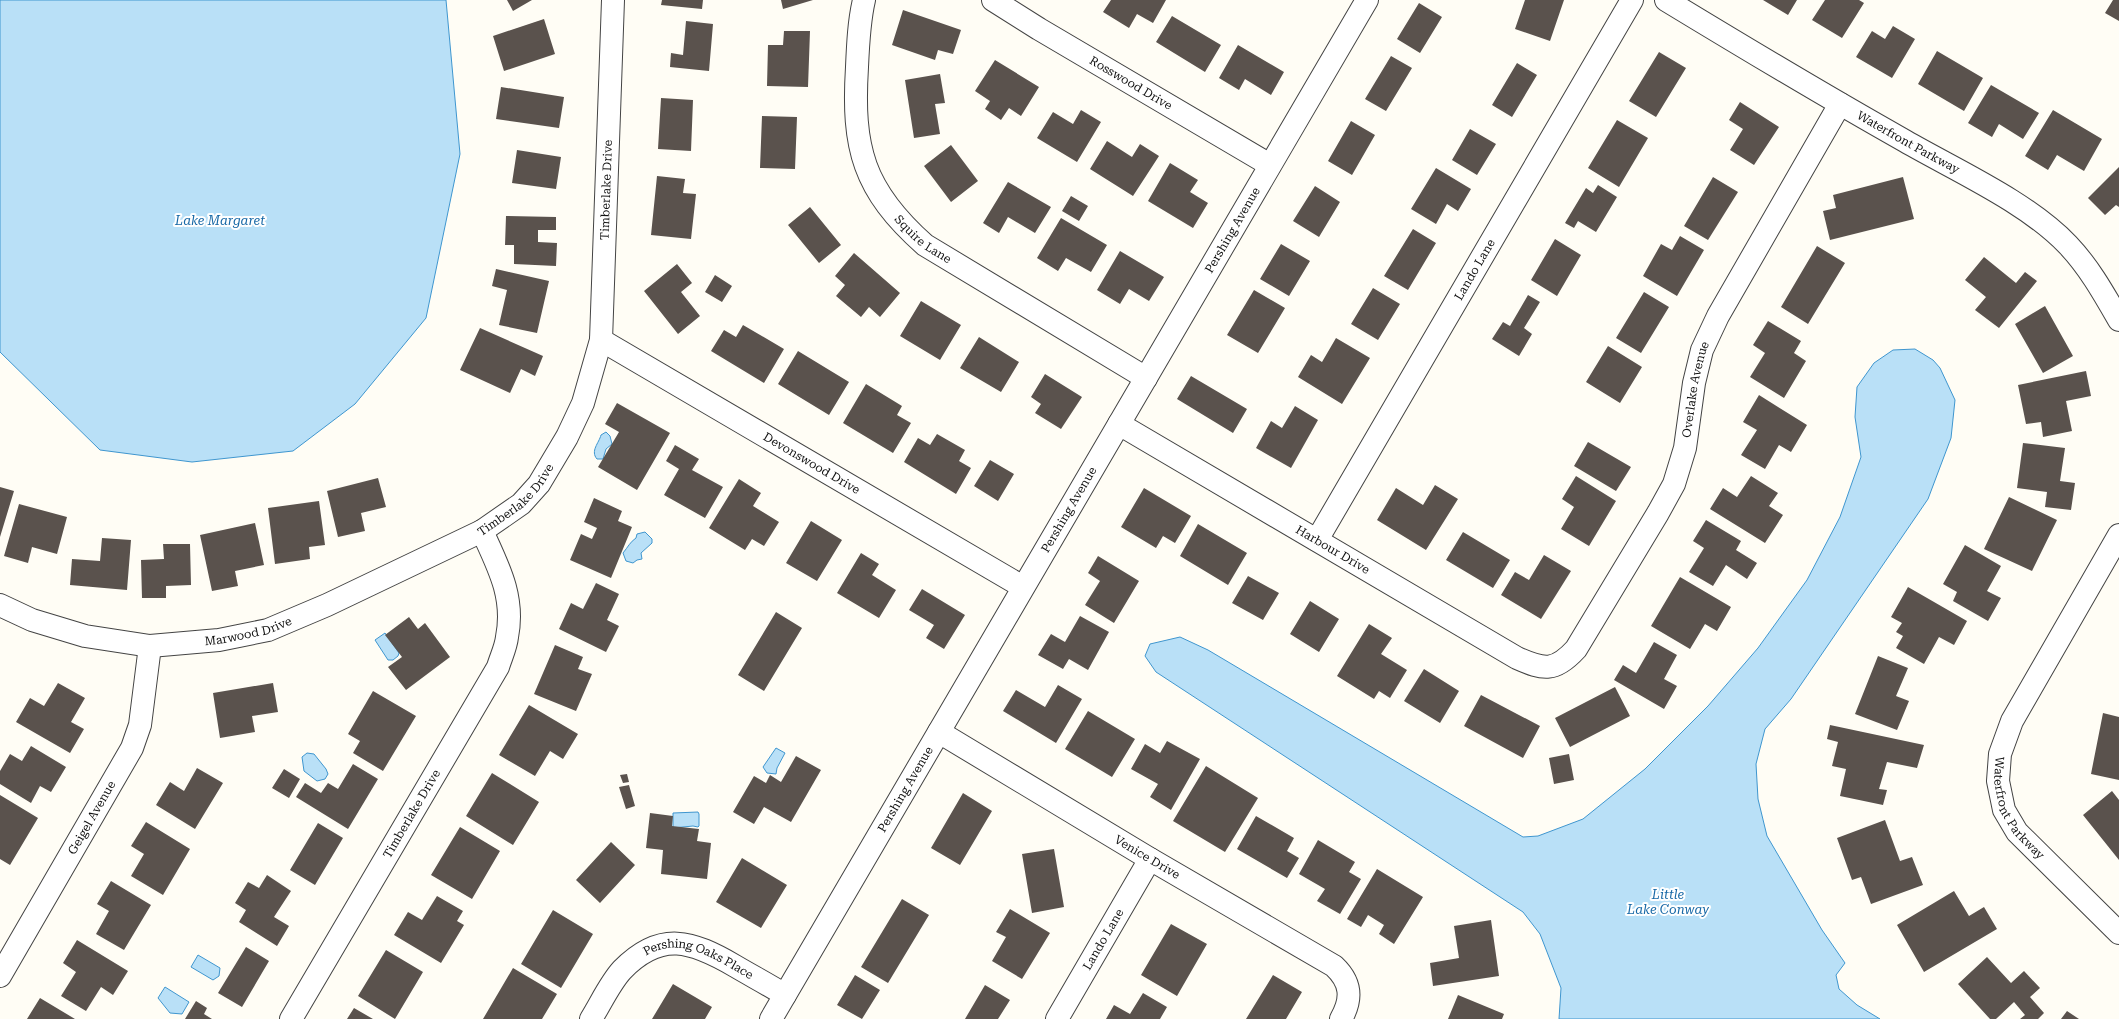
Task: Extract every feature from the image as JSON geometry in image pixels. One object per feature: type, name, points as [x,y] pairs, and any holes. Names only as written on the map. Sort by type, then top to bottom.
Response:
[{"type":"street","name":"Timberlake Drive","points":[[291,1019],[498,667],[507,637],[510,612],[505,582],[482,531],[521,504],[539,484],[554,461],[583,403],[601,340],[613,0]]},
{"type":"street","name":"Squire Lane","points":[[864,0],[858,43],[855,98],[857,131],[863,163],[880,194],[901,224],[925,245],[1146,378]]},
{"type":"street","name":"Rosswood Drive","points":[[993,0],[1039,29],[1270,165]]},
{"type":"street","name":"Pershing Avenue","points":[[771,1019],[1367,0]]},
{"type":"street","name":"Lando Lane","points":[[1317,540],[1632,0]]},
{"type":"street","name":"Waterfront Parkway","points":[[1666,0],[1840,104],[2004,197],[2038,220],[2068,245],[2094,278],[2119,320]]},
{"type":"street","name":"Overlake Avenue","points":[[1550,668],[1565,661],[1576,649],[1674,484],[1685,448],[1694,383],[1702,350],[1718,316],[1840,104]]},
{"type":"street","name":"Devonswood Drive","points":[[601,340],[1023,587]]},
{"type":"street","name":"Harbour Drive","points":[[1119,424],[1518,658],[1534,665],[1550,668]]},
{"type":"street","name":"Marwood Drive","points":[[0,605],[32,620],[85,636],[150,646],[219,640],[268,630],[399,572],[482,531]]},
{"type":"street","name":"Waterfront Parkway","points":[[2119,535],[2012,721],[2000,754],[1998,781],[2004,810],[2017,832],[2119,933]]},
{"type":"street","name":"Geigel Avenue","points":[[0,976],[132,748],[140,725],[150,646]]},
{"type":"street","name":"Venice Drive","points":[[939,732],[1150,859],[1334,966],[1344,976],[1348,987],[1349,1002],[1341,1019]]},
{"type":"street","name":"Lando Lane","points":[[1056,1019],[1150,859]]},
{"type":"street","name":"Pershing Oaks Place","points":[[591,1019],[621,971],[638,956],[659,945],[682,943],[709,951],[785,995]]},
{"type":"water","name":"Lake Margaret","points":[[0,0],[446,0],[460,154],[426,318],[355,404],[293,451],[192,462],[100,450],[0,352]]},
{"type":"water","name":"Little Lake Conway","points":[[1915,349],[1933,360],[1940,368],[1955,400],[1951,438],[1928,499],[1791,699],[1765,729],[1756,764],[1758,799],[1767,836],[1822,930],[1845,963],[1836,975],[1839,989],[1857,1005],[1880,1019],[1559,1019],[1561,988],[1540,934],[1523,912],[1156,672],[1145,656],[1150,644],[1180,637],[1208,650],[1523,837],[1538,836],[1583,819],[1645,769],[1708,706],[1758,648],[1807,580],[1840,517],[1861,457],[1855,417],[1857,387],[1874,363],[1893,350]]},
{"type":"water","points":[[606,432],[610,436],[612,444],[606,449],[603,459],[597,459],[594,453],[596,447],[601,435]]},
{"type":"water","points":[[645,532],[652,539],[652,543],[641,553],[642,559],[633,563],[626,561],[623,553],[636,538],[637,534]]},
{"type":"water","points":[[385,633],[399,653],[393,660],[388,660],[375,640]]},
{"type":"water","points":[[776,748],[785,753],[777,768],[776,774],[767,773],[763,767]]},
{"type":"water","points":[[307,753],[314,754],[326,769],[328,774],[325,779],[317,781],[304,771],[302,757]]},
{"type":"water","points":[[698,812],[698,827],[673,828],[673,813]]},
{"type":"water","points":[[198,955],[220,968],[219,976],[213,980],[191,967]]},
{"type":"water","points":[[165,987],[189,1002],[182,1014],[170,1013],[158,998]]},
{"type":"building","points":[[507,0],[532,0],[513,11]]},
{"type":"building","points":[[662,0],[703,0],[702,9],[661,5]]},
{"type":"building","points":[[781,0],[813,0],[783,9]]},
{"type":"building","points":[[1111,0],[1166,0],[1153,23],[1137,14],[1129,28],[1103,12]]},
{"type":"building","points":[[1525,0],[1564,0],[1550,41],[1515,29]]},
{"type":"building","points":[[1763,0],[1797,0],[1788,15]]},
{"type":"building","points":[[1825,0],[1859,0],[1864,3],[1842,38],[1812,20]]},
{"type":"building","points":[[2113,0],[2119,0],[2119,21],[2105,13]]},
{"type":"building","points":[[1419,3],[1442,17],[1420,53],[1397,39]]},
{"type":"building","points":[[903,10],[961,30],[953,54],[938,50],[935,60],[892,45]]},
{"type":"building","points":[[1172,16],[1221,45],[1205,72],[1156,42]]},
{"type":"building","points":[[544,19],[555,54],[504,71],[493,36]]},
{"type":"building","points":[[686,21],[713,24],[709,71],[670,67],[671,53],[683,55]]},
{"type":"building","points":[[1893,26],[1915,39],[1892,78],[1856,57],[1872,31],[1885,39]]},
{"type":"building","points":[[784,31],[810,31],[808,87],[767,86],[768,45],[783,45]]},
{"type":"building","points":[[1238,45],[1284,72],[1271,95],[1245,79],[1239,90],[1219,78]]},
{"type":"building","points":[[1937,51],[1983,78],[1964,111],[1918,84]]},
{"type":"building","points":[[1659,52],[1686,68],[1656,117],[1629,101]]},
{"type":"building","points":[[1391,56],[1412,68],[1386,111],[1365,99]]},
{"type":"building","points":[[995,60],[1039,87],[1021,116],[1009,108],[1001,120],[985,109],[990,101],[975,91]]},
{"type":"building","points":[[1517,63],[1537,75],[1512,117],[1492,105]]},
{"type":"building","points":[[940,74],[945,103],[935,104],[940,134],[914,138],[905,80]]},
{"type":"building","points":[[1991,85],[2039,113],[2023,139],[1999,124],[1992,137],[1968,123]]},
{"type":"building","points":[[501,87],[564,97],[559,128],[496,119]]},
{"type":"building","points":[[661,98],[693,100],[691,151],[658,149]]},
{"type":"building","points":[[1740,102],[1779,127],[1754,165],[1730,150],[1743,129],[1729,120]]},
{"type":"building","points":[[1081,110],[1101,122],[1077,162],[1037,138],[1053,112],[1073,124]]},
{"type":"building","points":[[2053,110],[2102,139],[2084,171],[2057,155],[2048,170],[2025,156]]},
{"type":"building","points":[[762,116],[797,117],[795,169],[760,168]]},
{"type":"building","points":[[1617,120],[1648,138],[1619,187],[1588,168]]},
{"type":"building","points":[[1351,121],[1375,135],[1352,175],[1328,161]]},
{"type":"building","points":[[1470,129],[1496,144],[1477,175],[1452,160]]},
{"type":"building","points":[[1107,141],[1132,157],[1140,144],[1159,156],[1133,196],[1090,169]]},
{"type":"building","points":[[951,145],[978,181],[951,202],[924,166]]},
{"type":"building","points":[[517,150],[561,157],[556,189],[512,183]]},
{"type":"building","points":[[1170,163],[1198,180],[1190,192],[1208,203],[1193,228],[1148,201]]},
{"type":"building","points":[[2119,167],[2119,207],[2116,205],[2105,215],[2088,198]]},
{"type":"building","points":[[1436,168],[1471,189],[1458,211],[1447,204],[1436,224],[1411,209]]},
{"type":"building","points":[[657,176],[685,179],[683,193],[696,194],[691,239],[651,235]]},
{"type":"building","points":[[1713,177],[1738,192],[1708,240],[1684,226]]},
{"type":"building","points":[[1903,177],[1914,219],[1830,240],[1823,211],[1836,208],[1833,195]]},
{"type":"building","points":[[1008,182],[1051,207],[1035,233],[1008,217],[999,233],[983,223]]},
{"type":"building","points":[[1598,185],[1617,197],[1596,232],[1578,221],[1574,228],[1565,223],[1586,188],[1593,193]]},
{"type":"building","points":[[1315,186],[1340,202],[1319,237],[1293,221]]},
{"type":"building","points":[[1071,196],[1088,206],[1079,221],[1062,211]]},
{"type":"building","points":[[810,207],[841,245],[819,263],[788,225]]},
{"type":"building","points":[[506,216],[556,217],[556,230],[538,230],[538,242],[557,243],[556,266],[514,264],[514,245],[505,245]]},
{"type":"building","points":[[1061,218],[1107,245],[1091,272],[1066,258],[1058,271],[1037,258]]},
{"type":"building","points":[[1413,229],[1436,243],[1408,290],[1384,276]]},
{"type":"building","points":[[1680,236],[1704,250],[1677,296],[1643,276],[1661,244],[1672,250]]},
{"type":"building","points":[[1555,239],[1581,255],[1557,296],[1531,280]]},
{"type":"building","points":[[1281,244],[1310,261],[1289,296],[1260,279]]},
{"type":"building","points":[[1817,246],[1845,263],[1808,324],[1781,307]]},
{"type":"building","points":[[1120,251],[1164,277],[1149,301],[1129,289],[1120,304],[1097,290]]},
{"type":"building","points":[[854,253],[900,293],[880,317],[869,307],[861,317],[836,296],[845,285],[835,276]]},
{"type":"building","points":[[1984,257],[2016,283],[2025,272],[2037,281],[1999,328],[1975,310],[1986,297],[1965,280]]},
{"type":"building","points":[[677,264],[692,283],[681,292],[700,316],[678,334],[644,291]]},
{"type":"building","points":[[496,269],[549,281],[537,333],[499,325],[507,290],[492,286]]},
{"type":"building","points":[[715,275],[732,286],[722,302],[705,292]]},
{"type":"building","points":[[1373,288],[1400,304],[1378,340],[1351,324]]},
{"type":"building","points":[[1254,290],[1285,308],[1258,353],[1227,335]]},
{"type":"building","points":[[1644,292],[1669,307],[1641,353],[1616,338]]},
{"type":"building","points":[[1528,295],[1540,302],[1524,328],[1532,334],[1519,356],[1492,339],[1503,322],[1510,326]]},
{"type":"building","points":[[921,301],[961,325],[940,360],[900,336]]},
{"type":"building","points":[[2045,306],[2073,356],[2043,373],[2015,324]]},
{"type":"building","points":[[1768,321],[1801,341],[1794,353],[1806,361],[1784,398],[1750,377],[1765,353],[1753,345]]},
{"type":"building","points":[[743,325],[784,349],[764,383],[711,351],[724,330],[736,337]]},
{"type":"building","points":[[480,328],[543,356],[535,376],[521,369],[510,393],[460,370]]},
{"type":"building","points":[[979,337],[1019,362],[1001,392],[960,368]]},
{"type":"building","points":[[1336,338],[1370,358],[1342,404],[1298,377],[1311,355],[1322,362]]},
{"type":"building","points":[[1608,346],[1642,367],[1620,403],[1586,382]]},
{"type":"building","points":[[798,351],[849,382],[829,415],[778,384]]},
{"type":"building","points":[[2086,371],[2091,396],[2066,401],[2072,431],[2043,437],[2041,422],[2026,424],[2018,385]]},
{"type":"building","points":[[1045,374],[1082,397],[1061,429],[1035,413],[1041,404],[1031,397]]},
{"type":"building","points":[[1191,376],[1247,409],[1233,433],[1177,399]]},
{"type":"building","points":[[866,384],[902,406],[897,415],[911,423],[893,453],[843,423]]},
{"type":"building","points":[[1759,395],[1807,425],[1791,452],[1779,445],[1765,469],[1741,455],[1757,430],[1743,422]]},
{"type":"building","points":[[617,403],[670,433],[637,490],[598,467],[619,432],[605,424]]},
{"type":"building","points":[[1295,406],[1318,420],[1291,468],[1256,448],[1271,421],[1282,428]]},
{"type":"building","points":[[937,434],[965,450],[959,461],[971,468],[956,494],[904,462],[918,438],[930,445]]},
{"type":"building","points":[[1588,442],[1631,467],[1616,491],[1574,466]]},
{"type":"building","points":[[2023,443],[2065,448],[2060,481],[2075,483],[2071,510],[2045,507],[2047,492],[2017,488]]},
{"type":"building","points":[[675,445],[699,459],[692,470],[723,487],[705,518],[664,495],[679,469],[666,461]]},
{"type":"building","points":[[990,460],[1014,474],[998,501],[974,486]]},
{"type":"building","points":[[1576,476],[1616,501],[1589,546],[1561,529],[1574,507],[1562,499]]},
{"type":"building","points":[[1751,476],[1778,493],[1769,506],[1783,515],[1765,543],[1710,509],[1723,488],[1737,497]]},
{"type":"building","points":[[378,478],[386,507],[361,513],[365,531],[338,537],[327,491]]},
{"type":"building","points":[[739,479],[761,493],[753,506],[779,522],[764,546],[752,539],[745,550],[709,528]]},
{"type":"building","points":[[1435,485],[1458,499],[1426,550],[1377,520],[1396,488],[1423,505]]},
{"type":"building","points":[[0,487],[14,491],[0,537]]},
{"type":"building","points":[[1144,488],[1191,516],[1175,543],[1163,536],[1156,548],[1121,527]]},
{"type":"building","points":[[2009,497],[2057,520],[2032,571],[1984,549]]},
{"type":"building","points":[[594,498],[622,511],[618,521],[632,527],[611,578],[570,560],[581,534],[592,539],[597,528],[584,522]]},
{"type":"building","points":[[319,501],[325,545],[309,547],[310,559],[275,564],[268,508]]},
{"type":"building","points":[[19,504],[67,517],[57,554],[32,547],[28,563],[4,556]]},
{"type":"building","points":[[1706,520],[1741,541],[1736,550],[1757,563],[1747,579],[1726,565],[1713,586],[1689,572],[1704,548],[1693,541]]},
{"type":"building","points":[[811,521],[842,540],[817,581],[786,563]]},
{"type":"building","points":[[255,523],[264,565],[235,571],[238,586],[212,591],[200,535]]},
{"type":"building","points":[[1198,524],[1247,553],[1228,585],[1180,556]]},
{"type":"building","points":[[1463,532],[1510,560],[1493,588],[1446,560]]},
{"type":"building","points":[[102,538],[131,540],[127,590],[70,585],[72,559],[100,561]]},
{"type":"building","points":[[163,544],[190,544],[191,585],[166,586],[166,598],[142,598],[141,560],[164,559]]},
{"type":"building","points":[[1965,545],[2001,566],[1987,591],[2001,598],[1988,621],[1953,601],[1957,592],[1943,584]]},
{"type":"building","points":[[861,553],[879,564],[872,575],[896,590],[879,618],[837,593]]},
{"type":"building","points":[[1544,555],[1571,571],[1541,619],[1501,595],[1515,572],[1529,580]]},
{"type":"building","points":[[1098,556],[1139,581],[1114,623],[1085,605],[1100,581],[1088,573]]},
{"type":"building","points":[[1248,576],[1279,593],[1263,620],[1232,603]]},
{"type":"building","points":[[1680,577],[1731,607],[1717,631],[1705,624],[1690,649],[1651,626]]},
{"type":"building","points":[[596,583],[619,594],[607,620],[619,626],[606,652],[559,629],[571,603],[583,609]]},
{"type":"building","points":[[1908,587],[1967,621],[1954,645],[1939,637],[1924,664],[1896,648],[1903,636],[1896,632],[1902,623],[1891,617]]},
{"type":"building","points":[[922,589],[965,615],[944,649],[926,638],[934,625],[909,610]]},
{"type":"building","points":[[1310,601],[1339,619],[1319,652],[1290,634]]},
{"type":"building","points":[[776,612],[802,628],[764,691],[738,675]]},
{"type":"building","points":[[1080,616],[1109,632],[1088,670],[1069,659],[1063,669],[1038,655],[1051,634],[1065,642]]},
{"type":"building","points":[[409,617],[418,629],[425,623],[450,657],[406,690],[388,667],[402,657],[385,635]]},
{"type":"building","points":[[1369,624],[1392,638],[1381,654],[1407,670],[1390,698],[1379,691],[1374,699],[1337,676]]},
{"type":"building","points":[[1654,642],[1677,655],[1664,679],[1677,686],[1664,709],[1614,680],[1623,665],[1636,673]]},
{"type":"building","points":[[555,645],[583,657],[578,669],[592,674],[576,711],[534,694]]},
{"type":"building","points":[[1878,656],[1908,668],[1896,696],[1909,701],[1897,730],[1855,714]]},
{"type":"building","points":[[1424,669],[1459,691],[1440,723],[1404,701]]},
{"type":"building","points":[[58,683],[85,698],[71,722],[84,729],[70,753],[16,722],[30,698],[44,706]]},
{"type":"building","points":[[273,683],[278,712],[252,716],[255,732],[220,738],[213,693]]},
{"type":"building","points":[[1058,685],[1082,699],[1056,743],[1003,711],[1016,690],[1045,707]]},
{"type":"building","points":[[1615,687],[1630,716],[1570,747],[1555,718]]},
{"type":"building","points":[[373,691],[416,716],[383,771],[353,753],[360,741],[348,734]]},
{"type":"building","points":[[1481,695],[1540,726],[1523,758],[1464,726]]},
{"type":"building","points":[[529,705],[578,734],[563,759],[550,751],[535,776],[499,755]]},
{"type":"building","points":[[1088,711],[1135,739],[1112,777],[1065,749]]},
{"type":"building","points":[[2103,713],[2119,717],[2119,780],[2091,774]]},
{"type":"building","points":[[1830,725],[1924,745],[1917,768],[1887,762],[1879,789],[1887,790],[1883,805],[1840,796],[1846,769],[1832,766],[1838,742],[1827,739]]},
{"type":"building","points":[[1167,741],[1200,759],[1171,810],[1150,797],[1158,784],[1131,769],[1145,744],[1160,753]]},
{"type":"building","points":[[31,746],[66,767],[51,792],[40,786],[31,803],[0,784],[0,771],[10,754],[22,761]]},
{"type":"building","points":[[1569,754],[1574,780],[1554,784],[1549,758]]},
{"type":"building","points":[[796,756],[821,770],[791,822],[764,807],[754,824],[733,812],[754,776],[766,783],[770,775],[781,782]]},
{"type":"building","points":[[353,764],[378,779],[348,829],[296,797],[305,783],[321,793],[328,783],[338,789]]},
{"type":"building","points":[[1206,766],[1258,798],[1225,852],[1173,821]]},
{"type":"building","points":[[197,768],[223,783],[195,829],[156,805],[170,782],[184,791]]},
{"type":"building","points":[[284,769],[300,779],[289,798],[272,788]]},
{"type":"building","points":[[492,773],[539,802],[513,845],[466,816]]},
{"type":"building","points":[[627,774],[629,782],[623,783],[620,775]]},
{"type":"building","points":[[629,785],[635,806],[626,809],[619,787]]},
{"type":"building","points":[[2112,791],[2119,800],[2119,860],[2083,815]]},
{"type":"building","points":[[963,793],[992,811],[960,865],[931,848]]},
{"type":"building","points":[[0,795],[38,818],[10,865],[0,859]]},
{"type":"building","points":[[650,813],[673,816],[672,826],[699,829],[697,841],[711,843],[707,879],[661,874],[663,850],[646,848]]},
{"type":"building","points":[[1256,816],[1294,838],[1287,851],[1299,858],[1287,878],[1237,849]]},
{"type":"building","points":[[1885,820],[1900,861],[1912,857],[1923,885],[1871,904],[1861,877],[1852,880],[1837,838]]},
{"type":"building","points":[[146,822],[190,849],[163,895],[131,876],[144,854],[131,846]]},
{"type":"building","points":[[318,823],[343,838],[315,885],[290,870]]},
{"type":"building","points":[[460,827],[500,851],[472,899],[431,875]]},
{"type":"building","points":[[1318,840],[1355,862],[1349,872],[1361,879],[1340,914],[1317,901],[1325,889],[1299,874]]},
{"type":"building","points":[[611,842],[635,865],[600,903],[576,880]]},
{"type":"building","points":[[1054,849],[1064,907],[1032,913],[1022,854]]},
{"type":"building","points":[[742,858],[787,885],[761,928],[716,902]]},
{"type":"building","points":[[1377,869],[1423,897],[1394,944],[1379,934],[1384,925],[1368,915],[1361,927],[1347,919]]},
{"type":"building","points":[[267,875],[291,891],[274,917],[289,926],[277,946],[239,922],[246,910],[235,903],[248,882],[259,888]]},
{"type":"building","points":[[111,881],[151,905],[124,950],[96,934],[109,911],[97,904]]},
{"type":"building","points":[[1954,891],[1969,916],[1984,907],[1997,929],[1924,972],[1897,925]]},
{"type":"building","points":[[437,896],[463,911],[457,921],[464,925],[441,963],[394,935],[408,912],[422,920]]},
{"type":"building","points":[[902,899],[929,915],[888,983],[861,967]]},
{"type":"building","points":[[1010,909],[1050,933],[1022,979],[992,961],[1006,937],[996,932]]},
{"type":"building","points":[[553,910],[593,934],[561,988],[521,964]]},
{"type":"building","points":[[1491,920],[1499,976],[1433,986],[1430,963],[1459,958],[1454,926]]},
{"type":"building","points":[[1171,924],[1207,944],[1177,996],[1141,975]]},
{"type":"building","points":[[77,940],[128,971],[113,995],[101,987],[86,1011],[61,996],[76,972],[63,963]]},
{"type":"building","points":[[246,947],[269,961],[242,1007],[218,993]]},
{"type":"building","points":[[386,950],[423,972],[395,1019],[358,996]]},
{"type":"building","points":[[1987,957],[2011,983],[2024,971],[2040,988],[2030,997],[2044,1013],[2038,1019],[2020,1019],[2025,1015],[2014,1002],[1996,1019],[1990,1019],[1958,984]]},
{"type":"building","points":[[513,968],[557,994],[542,1019],[483,1019]]},
{"type":"building","points":[[855,975],[880,990],[862,1019],[837,1005]]},
{"type":"building","points":[[1273,975],[1302,992],[1286,1019],[1246,1019]]},
{"type":"building","points":[[673,984],[712,1007],[705,1019],[652,1019]]},
{"type":"building","points":[[985,985],[1010,1000],[998,1019],[965,1019]]},
{"type":"building","points":[[1143,993],[1167,1007],[1160,1019],[1106,1019],[1114,1005],[1130,1014]]},
{"type":"building","points":[[1458,995],[1504,1014],[1502,1019],[1448,1019]]},
{"type":"building","points":[[40,998],[75,1019],[27,1019]]},
{"type":"building","points":[[196,1001],[207,1008],[204,1014],[212,1019],[185,1019]]},
{"type":"building","points":[[354,1008],[373,1019],[347,1019]]},
{"type":"building","points":[[2067,1011],[2079,1019],[2061,1019]]}]
